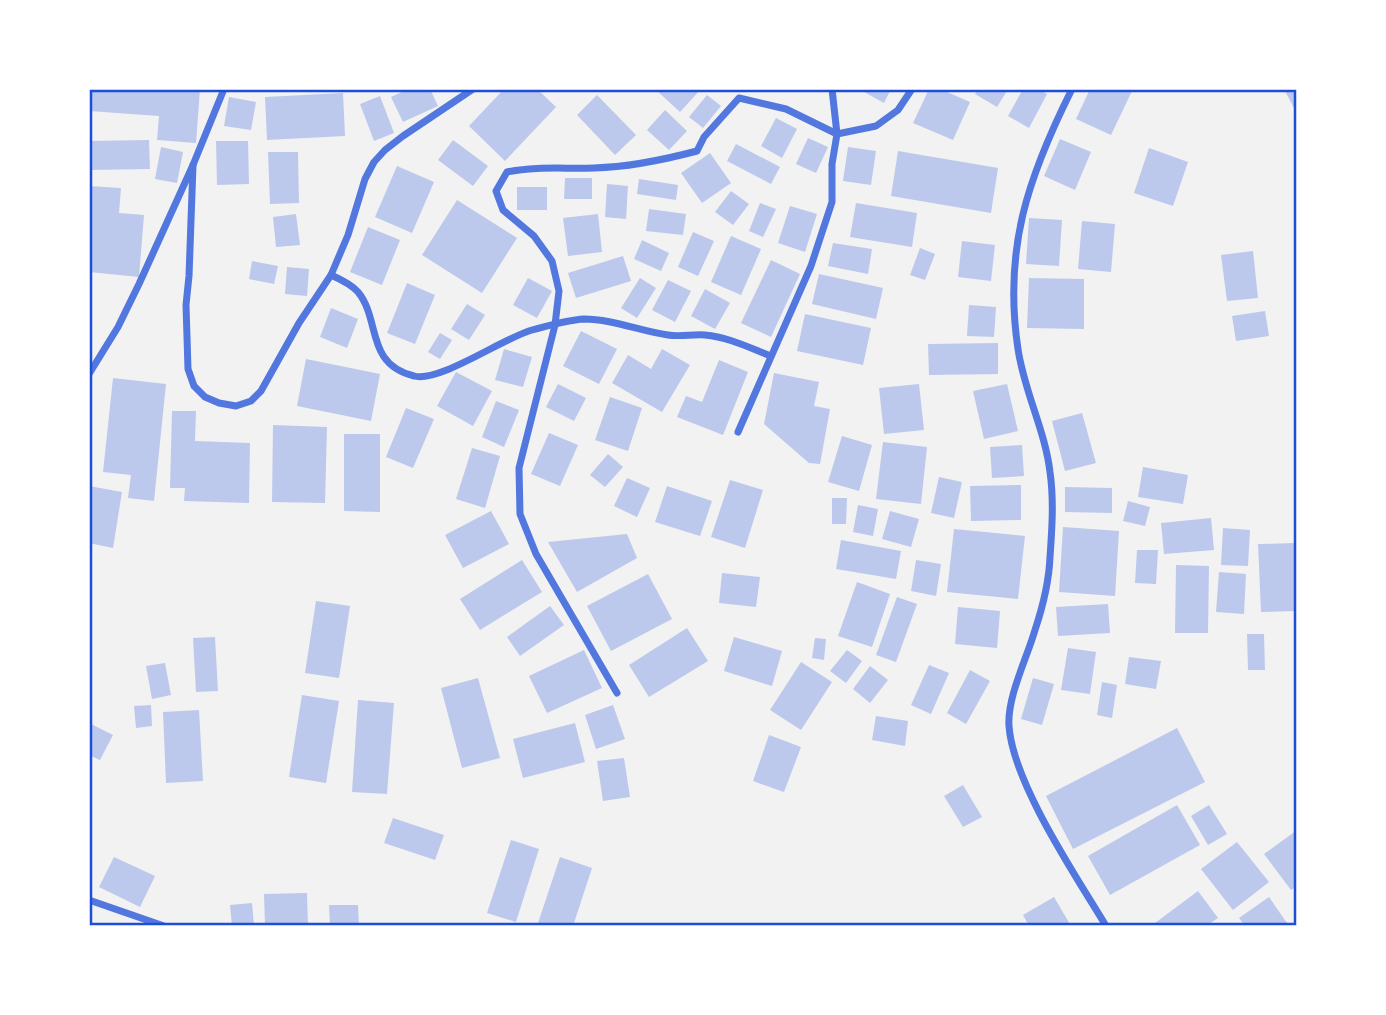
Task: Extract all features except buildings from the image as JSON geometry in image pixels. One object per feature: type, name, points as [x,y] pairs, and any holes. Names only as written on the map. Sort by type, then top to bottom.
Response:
[{"type":"street","points":[[89,374],[118,327],[193,165],[224,89]]},
{"type":"street","points":[[193,165],[185,347],[187,369],[194,386],[205,397],[236,406],[251,401],[261,391],[299,323],[331,275],[348,235],[365,179],[374,162],[403,136],[473,89]]},
{"type":"street","points":[[738,432],[811,266],[832,202],[832,164],[837,134],[832,89]]},
{"type":"street","points":[[617,694],[536,554],[520,514],[519,468],[555,325],[559,291],[552,261],[534,236],[503,210],[496,191],[507,172],[528,167],[595,168],[649,164],[697,151],[704,137],[739,98],[786,109],[837,134],[876,126],[898,110],[912,89]]},
{"type":"street","points":[[1072,89],[1045,143],[1018,229],[1013,285],[1018,350],[1050,470],[1052,519],[1050,567],[1044,598],[1016,685],[1009,725],[1017,762],[1040,812],[1106,926]]},
{"type":"street","points":[[331,275],[357,292],[368,310],[377,346],[393,367],[416,377],[445,371],[530,330],[582,319],[606,321],[671,336],[707,335],[771,356]]},
{"type":"street","points":[[89,900],[164,926]]}]
